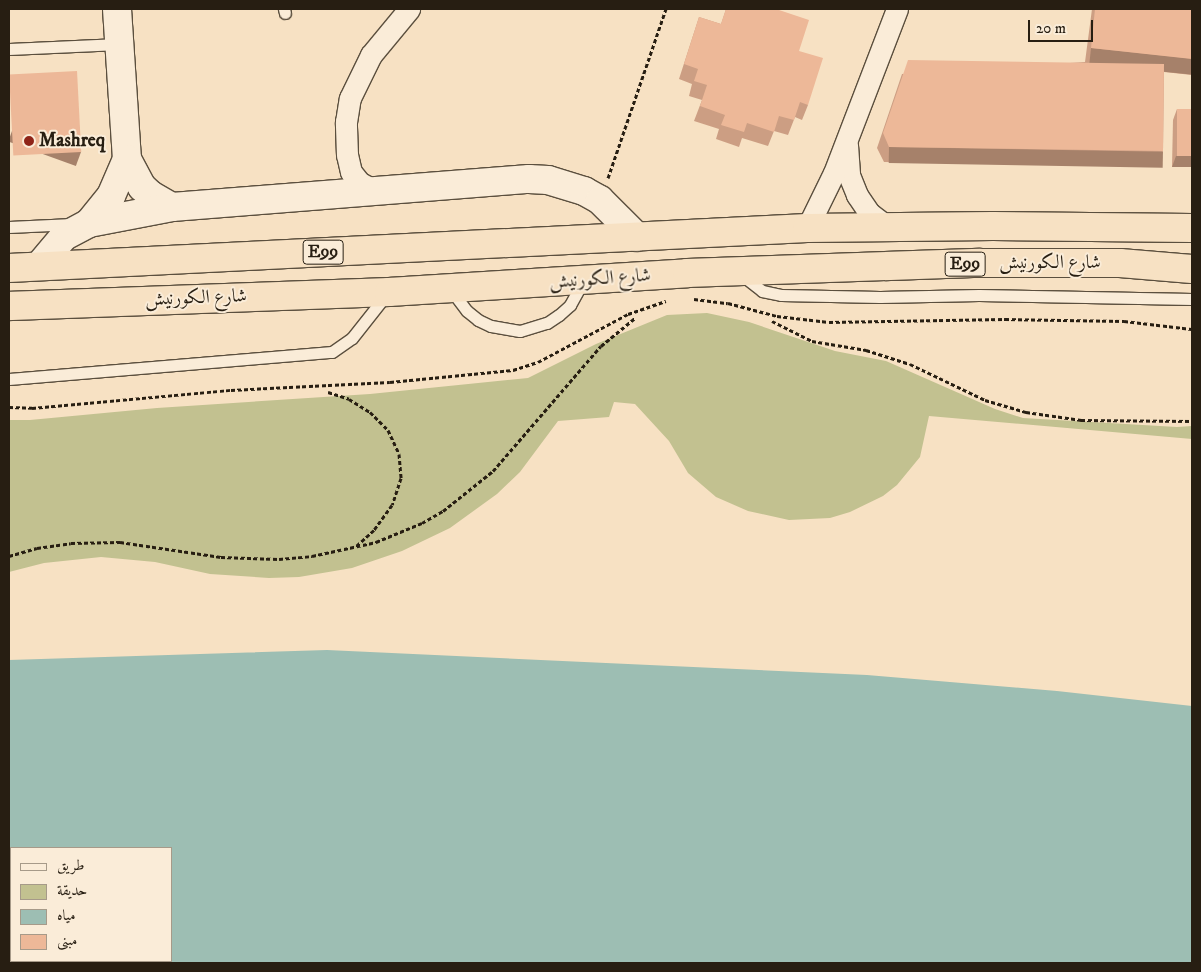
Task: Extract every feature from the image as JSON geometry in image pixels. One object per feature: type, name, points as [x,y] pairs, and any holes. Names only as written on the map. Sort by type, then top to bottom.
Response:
[{"type":"highway","name":"شارع الكورنيش","points":[[9,268],[807,228],[886,226],[1192,228]]},
{"type":"highway","points":[[1120,263],[1140,252],[1180,247],[1192,238]]},
{"type":"highway","name":"شارع الكورنيش","points":[[9,306],[389,292],[738,272],[980,263],[1120,263],[1192,269]]},
{"type":"street","points":[[89,223],[111,196],[126,159],[117,9]]},
{"type":"street","points":[[376,192],[360,183],[351,172],[347,155],[346,122],[350,98],[371,55],[409,9]]},
{"type":"street","points":[[807,228],[828,187],[897,9]]},
{"type":"street","points":[[847,138],[849,175],[852,185],[866,208],[886,226]]},
{"type":"street","points":[[320,196],[332,183],[347,155]]},
{"type":"street","points":[[126,159],[142,187],[151,195],[172,207]]},
{"type":"street","points":[[38,266],[64,237],[89,223],[172,207],[529,179],[548,180],[584,191],[600,200],[637,237]]},
{"type":"lane","points":[[9,49],[119,44]]},
{"type":"lane","points":[[9,227],[89,223]]},
{"type":"lane","points":[[738,272],[762,291],[782,295],[880,297],[1016,295],[1192,299]]},
{"type":"lane","points":[[450,288],[457,301],[478,320],[491,326],[520,331],[548,323],[560,315],[570,305],[584,280]]},
{"type":"lane","points":[[9,379],[332,352],[352,338],[389,292]]},
{"type":"path","points":[[600,200],[666,9]]},
{"type":"path","points":[[9,407],[32,408],[231,390],[390,382],[513,370],[538,362],[628,314],[647,306],[675,299]]},
{"type":"path","points":[[692,299],[728,303],[777,316],[829,322],[1005,319],[1124,321],[1192,329]]},
{"type":"path","points":[[9,556],[37,548],[95,542],[120,542],[196,554],[247,558],[312,556],[376,542],[422,523],[469,492],[493,471],[601,346],[635,318]]},
{"type":"path","points":[[772,320],[812,340],[866,350],[910,364],[985,400],[1019,410],[1081,420],[1192,421]]},
{"type":"path","points":[[328,392],[348,398],[370,412],[388,430],[399,454],[400,478],[392,505],[374,530],[353,548]]},
{"type":"green space","points":[[707,313],[749,322],[835,351],[886,361],[995,409],[1023,418],[1177,427],[1192,426],[1192,439],[929,416],[920,457],[897,485],[883,496],[850,512],[830,518],[789,520],[748,511],[716,497],[688,473],[669,441],[635,404],[614,402],[609,417],[558,421],[520,472],[497,494],[450,528],[402,551],[352,568],[299,577],[269,578],[210,574],[155,562],[101,557],[44,563],[9,572],[9,420],[30,420],[157,408],[370,394],[528,378],[596,344],[667,315]]},
{"type":"water","points":[[327,650],[867,675],[1057,691],[1192,706],[1192,963],[9,963],[9,660]]},
{"type":"building","points":[[726,9],[776,9],[809,20],[799,51],[823,58],[808,105],[800,102],[794,120],[779,116],[774,132],[747,123],[744,132],[721,125],[725,115],[700,106],[707,85],[694,81],[698,69],[684,64],[699,17],[721,24]]},
{"type":"building","points":[[1095,9],[1192,9],[1192,59],[1091,48]]},
{"type":"building","points":[[908,60],[1164,64],[1163,151],[889,147],[883,133]]},
{"type":"building","points":[[77,71],[81,152],[13,155],[9,75]]},
{"type":"building","points":[[1177,109],[1192,109],[1192,156],[1177,156]]},
{"type":"place","name":"Mashreq","points":[[29,141]]}]
